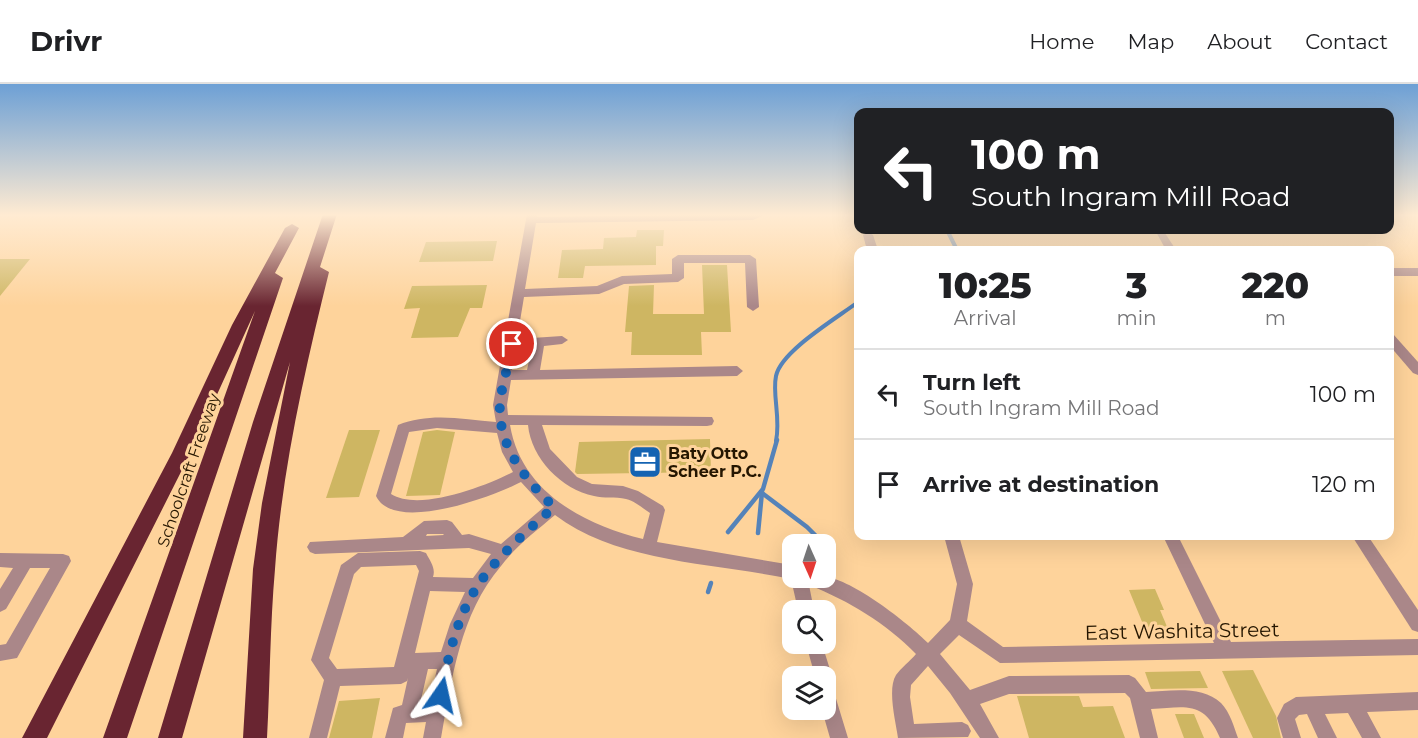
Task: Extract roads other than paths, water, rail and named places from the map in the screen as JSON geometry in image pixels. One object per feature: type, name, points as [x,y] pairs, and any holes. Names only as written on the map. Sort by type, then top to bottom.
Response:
[{"type":"highway","points":[[34,738],[181,454],[240,325],[283,245]]},
{"type":"highway","name":"Schoolcraft Freeway","points":[[115,738],[287,245]]},
{"type":"highway","points":[[170,738],[265,412],[321,245]]},
{"type":"highway","points":[[255,738],[264,569],[272,502],[296,371],[324,245]]},
{"type":"street","points":[[526,245],[507,375],[500,405],[515,465],[554,507],[600,534],[648,548],[782,570]]},
{"type":"street","points":[[518,293],[599,290],[622,280],[678,278],[678,259],[750,259],[753,307]]},
{"type":"street","points":[[1394,272],[1418,272]]},
{"type":"street","points":[[512,344],[562,340]]},
{"type":"street","points":[[533,375],[539,341]]},
{"type":"street","points":[[1394,343],[1418,370]]},
{"type":"street","points":[[507,375],[737,370]]},
{"type":"street","points":[[535,421],[534,430],[538,440],[559,468],[582,487],[593,491],[616,490],[634,495],[658,510],[648,548]]},
{"type":"street","points":[[523,474],[488,492],[460,500],[407,505],[389,501],[383,496],[403,429],[414,424],[706,421]]},
{"type":"street","points":[[432,738],[447,660],[462,612],[477,585],[503,551],[554,507]]},
{"type":"street","points":[[406,544],[424,528],[447,527],[459,542]]},
{"type":"street","points":[[953,540],[965,584],[958,624],[928,652],[900,686],[907,736],[962,731]]},
{"type":"street","points":[[1173,540],[1227,652]]},
{"type":"street","points":[[1363,540],[1418,624]]},
{"type":"street","points":[[318,738],[333,678],[320,660],[347,570],[358,560],[422,551],[459,542],[469,542],[503,551]]},
{"type":"street","points":[[315,548],[406,544],[422,551]]},
{"type":"street","points":[[409,714],[412,661],[423,584],[427,572],[422,551]]},
{"type":"street","points":[[0,560],[63,561],[11,652],[0,653]]},
{"type":"street","points":[[0,604],[26,561]]},
{"type":"street","points":[[423,584],[477,585]]},
{"type":"street","points":[[831,588],[873,608],[928,652],[968,700],[990,738]]},
{"type":"street","name":"East Washita Street","points":[[958,624],[1000,655],[1418,647]]},
{"type":"street","points":[[412,661],[447,660]]},
{"type":"street","points":[[333,678],[401,675],[412,661]]},
{"type":"street","points":[[968,700],[1009,685],[1116,682],[1135,688],[1141,701],[1149,738]]},
{"type":"street","points":[[1141,701],[1195,700],[1207,703],[1215,709],[1229,738]]},
{"type":"street","points":[[1292,738],[1286,718],[1290,710],[1311,704],[1418,701]]},
{"type":"street","points":[[1352,703],[1372,738]]},
{"type":"street","points":[[1311,704],[1329,738]]},
{"type":"street","points":[[394,738],[399,714],[437,713]]},
{"type":"street","points":[[834,720],[838,738]]},
{"type":"waterway","points":[[776,441],[778,424],[775,383],[780,366],[799,346],[854,305]]},
{"type":"waterway","points":[[728,532],[763,489],[777,440]]},
{"type":"waterway","points":[[758,533],[762,492]]},
{"type":"waterway","points":[[762,493],[814,534]]},
{"type":"waterway","points":[[708,592],[711,583]]},
{"type":"place","name":"Baty Otto Scheer P.C.","points":[[645,462]]}]
